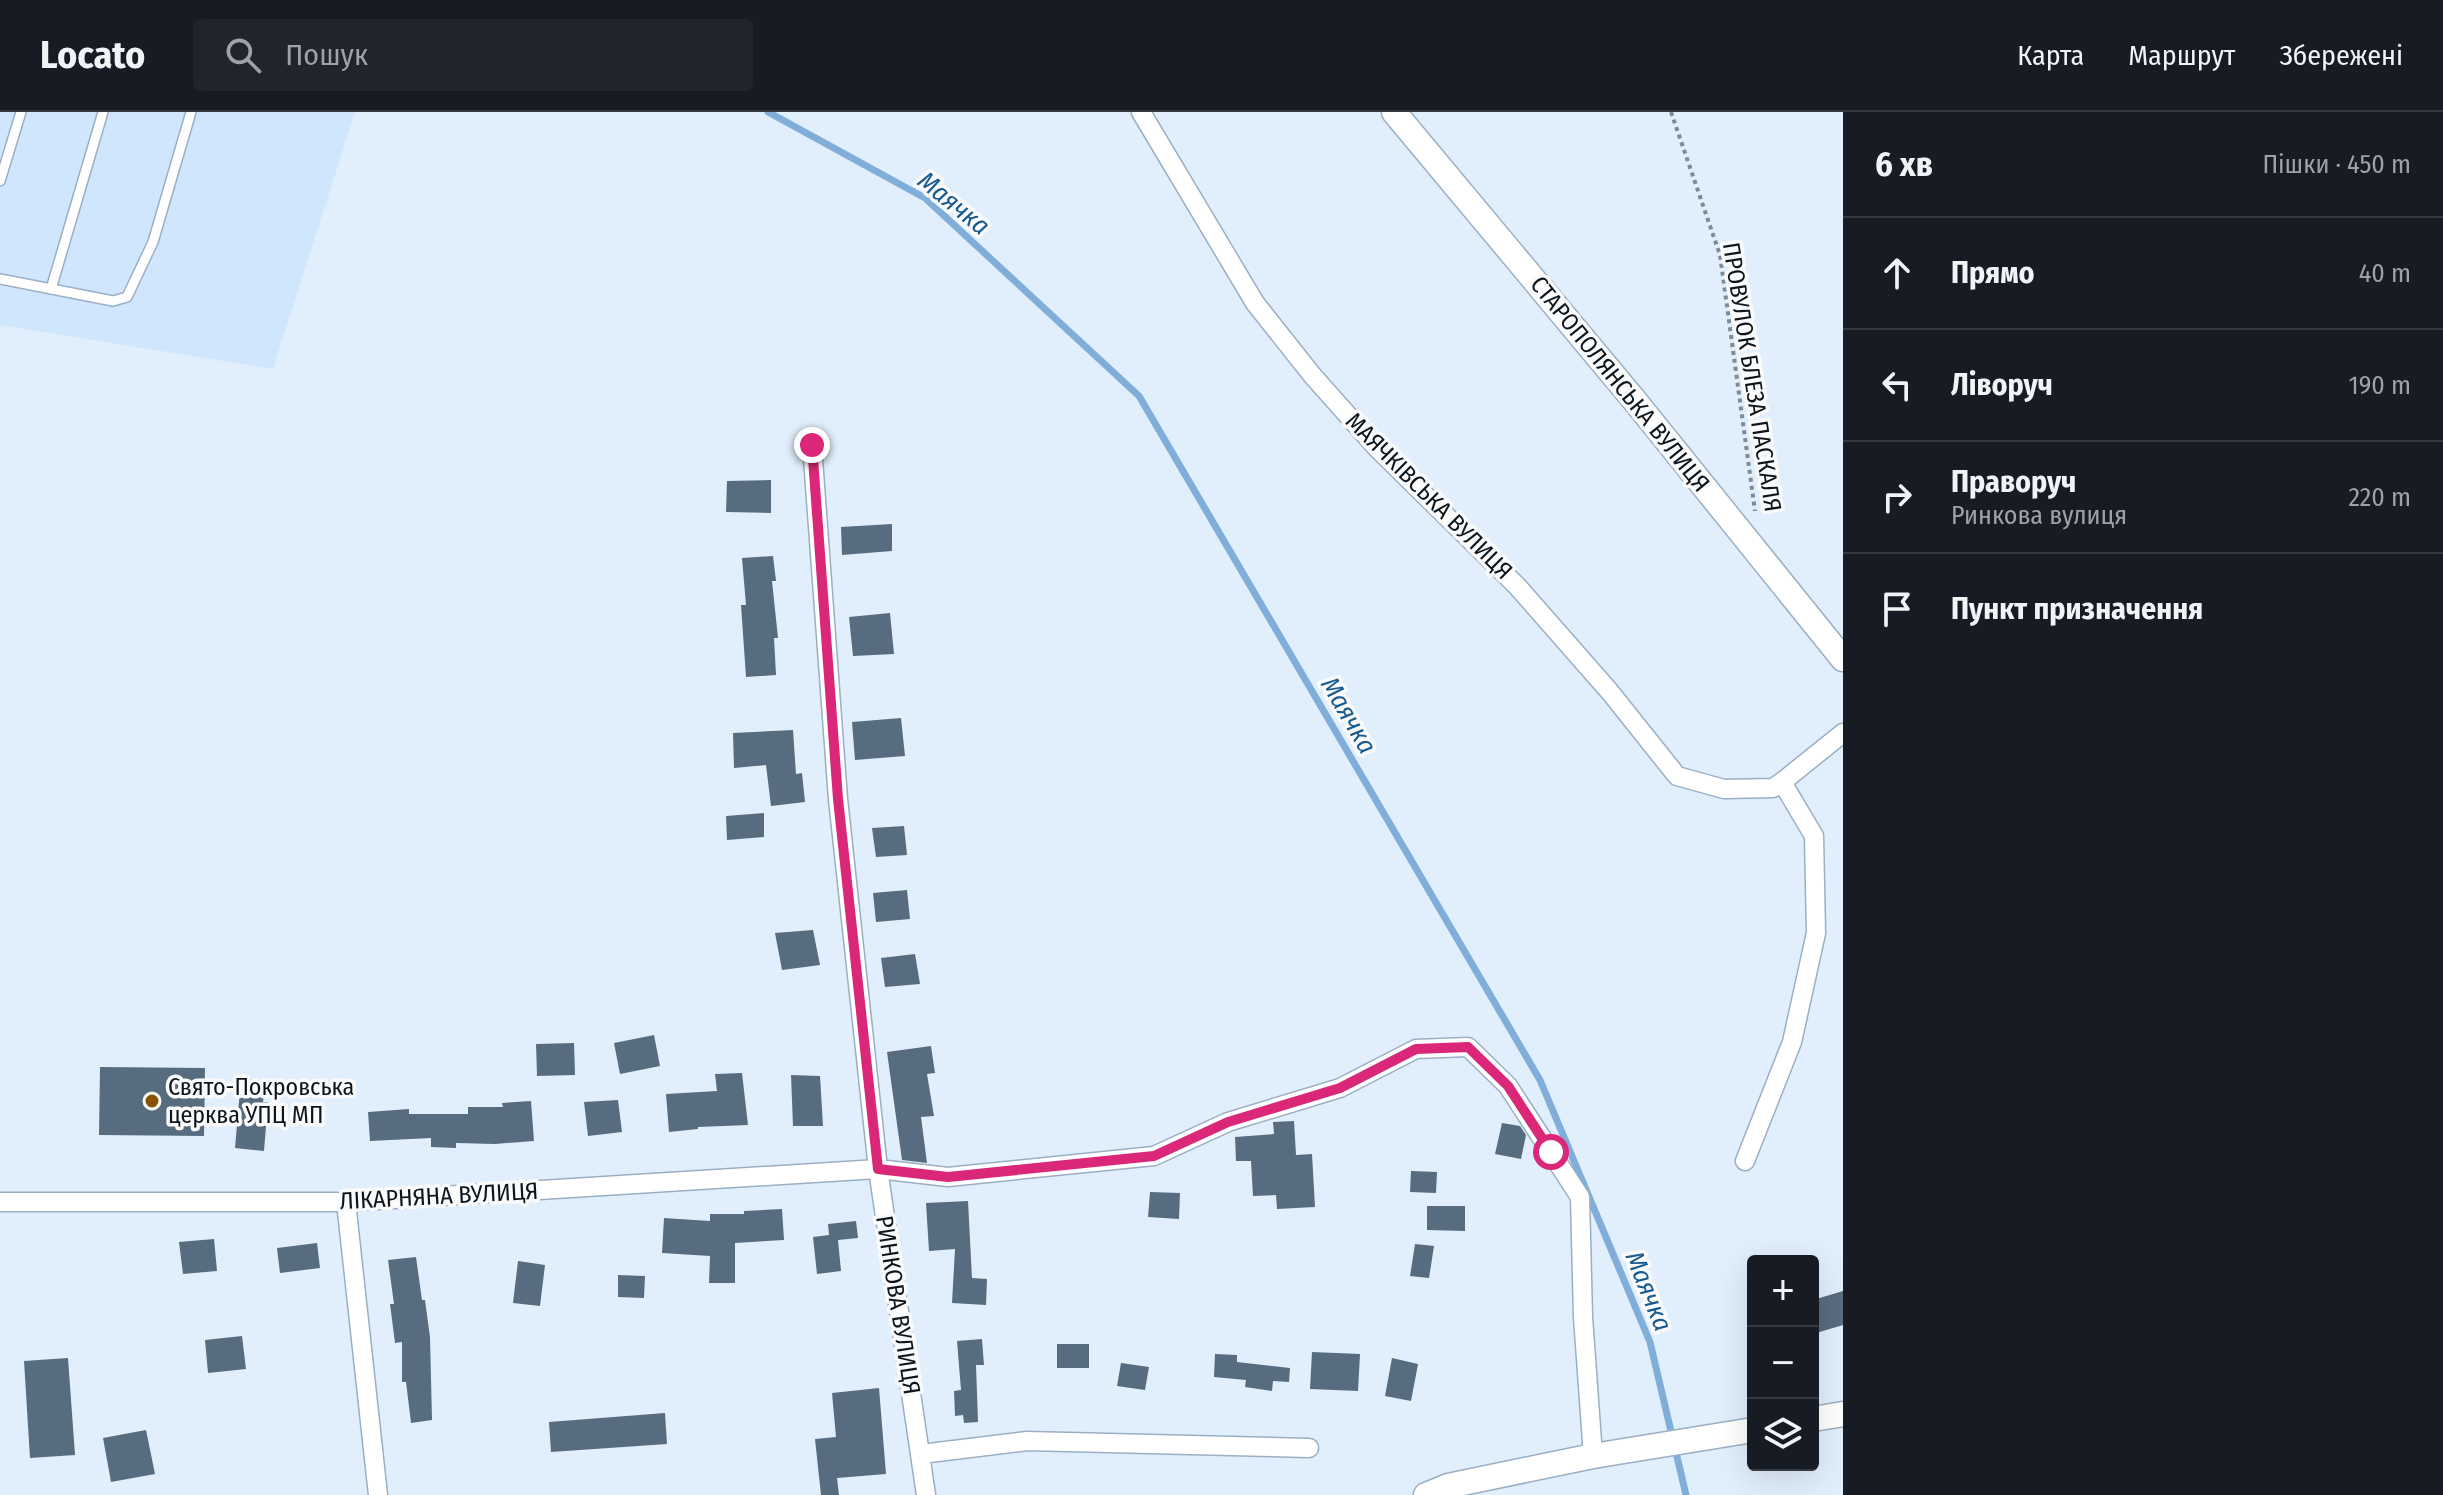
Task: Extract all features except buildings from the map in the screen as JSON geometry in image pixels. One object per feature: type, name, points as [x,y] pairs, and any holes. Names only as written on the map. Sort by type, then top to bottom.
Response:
[{"type":"street","name":"МАЯЧКІВСЬКА ВУЛИЦЯ","points":[[1141,112],[1255,303],[1312,375],[1376,447],[1517,586],[1610,692],[1677,776],[1724,789],[1773,788],[1782,782]]},
{"type":"street","name":"СТАРОПОЛЯНСЬКА ВУЛИЦЯ","points":[[1394,112],[1635,401],[1843,659]]},
{"type":"street","name":"РИНКОВА ВУЛИЦЯ","points":[[812,445],[838,799],[878,1169],[926,1495]]},
{"type":"street","points":[[1745,1161],[1792,1042],[1816,933],[1814,836],[1782,782],[1843,733]]},
{"type":"street","name":"ЛІКАРНЯНА ВУЛИЦЯ","points":[[0,1202],[346,1202],[878,1169],[948,1177],[1154,1156],[1228,1122],[1340,1088],[1416,1049],[1468,1047],[1508,1086],[1580,1197],[1583,1317],[1593,1456]]},
{"type":"street","points":[[346,1202],[378,1495]]},
{"type":"street","points":[[1819,1418],[1843,1414]]},
{"type":"street","points":[[1426,1495],[1448,1486],[1593,1456],[1747,1430]]},
{"type":"street","points":[[921,1454],[1027,1441],[1309,1448]]},
{"type":"lane","points":[[0,181],[21,112]]},
{"type":"lane","points":[[51,289],[103,112]]},
{"type":"lane","points":[[0,279],[113,301],[127,297],[153,242],[191,112]]},
{"type":"path","name":"ПРОВУЛОК БЛЕЗА ПАСКАЛЯ","points":[[1671,112],[1720,255],[1755,512]]},
{"type":"shaded area","points":[[0,112],[355,112],[273,369],[0,325]]},
{"type":"waterway","name":"Маячка","points":[[768,112],[925,198],[1139,396],[1540,1080],[1650,1342],[1686,1495]]},
{"type":"place","name":"Свято-Покровська церква УПЦ МП","points":[[152,1101]]},
{"type":"route","points":[[812,445],[838,799],[878,1169],[948,1177],[1154,1156],[1228,1122],[1340,1088],[1416,1049],[1468,1047],[1508,1086],[1551,1152]]}]
